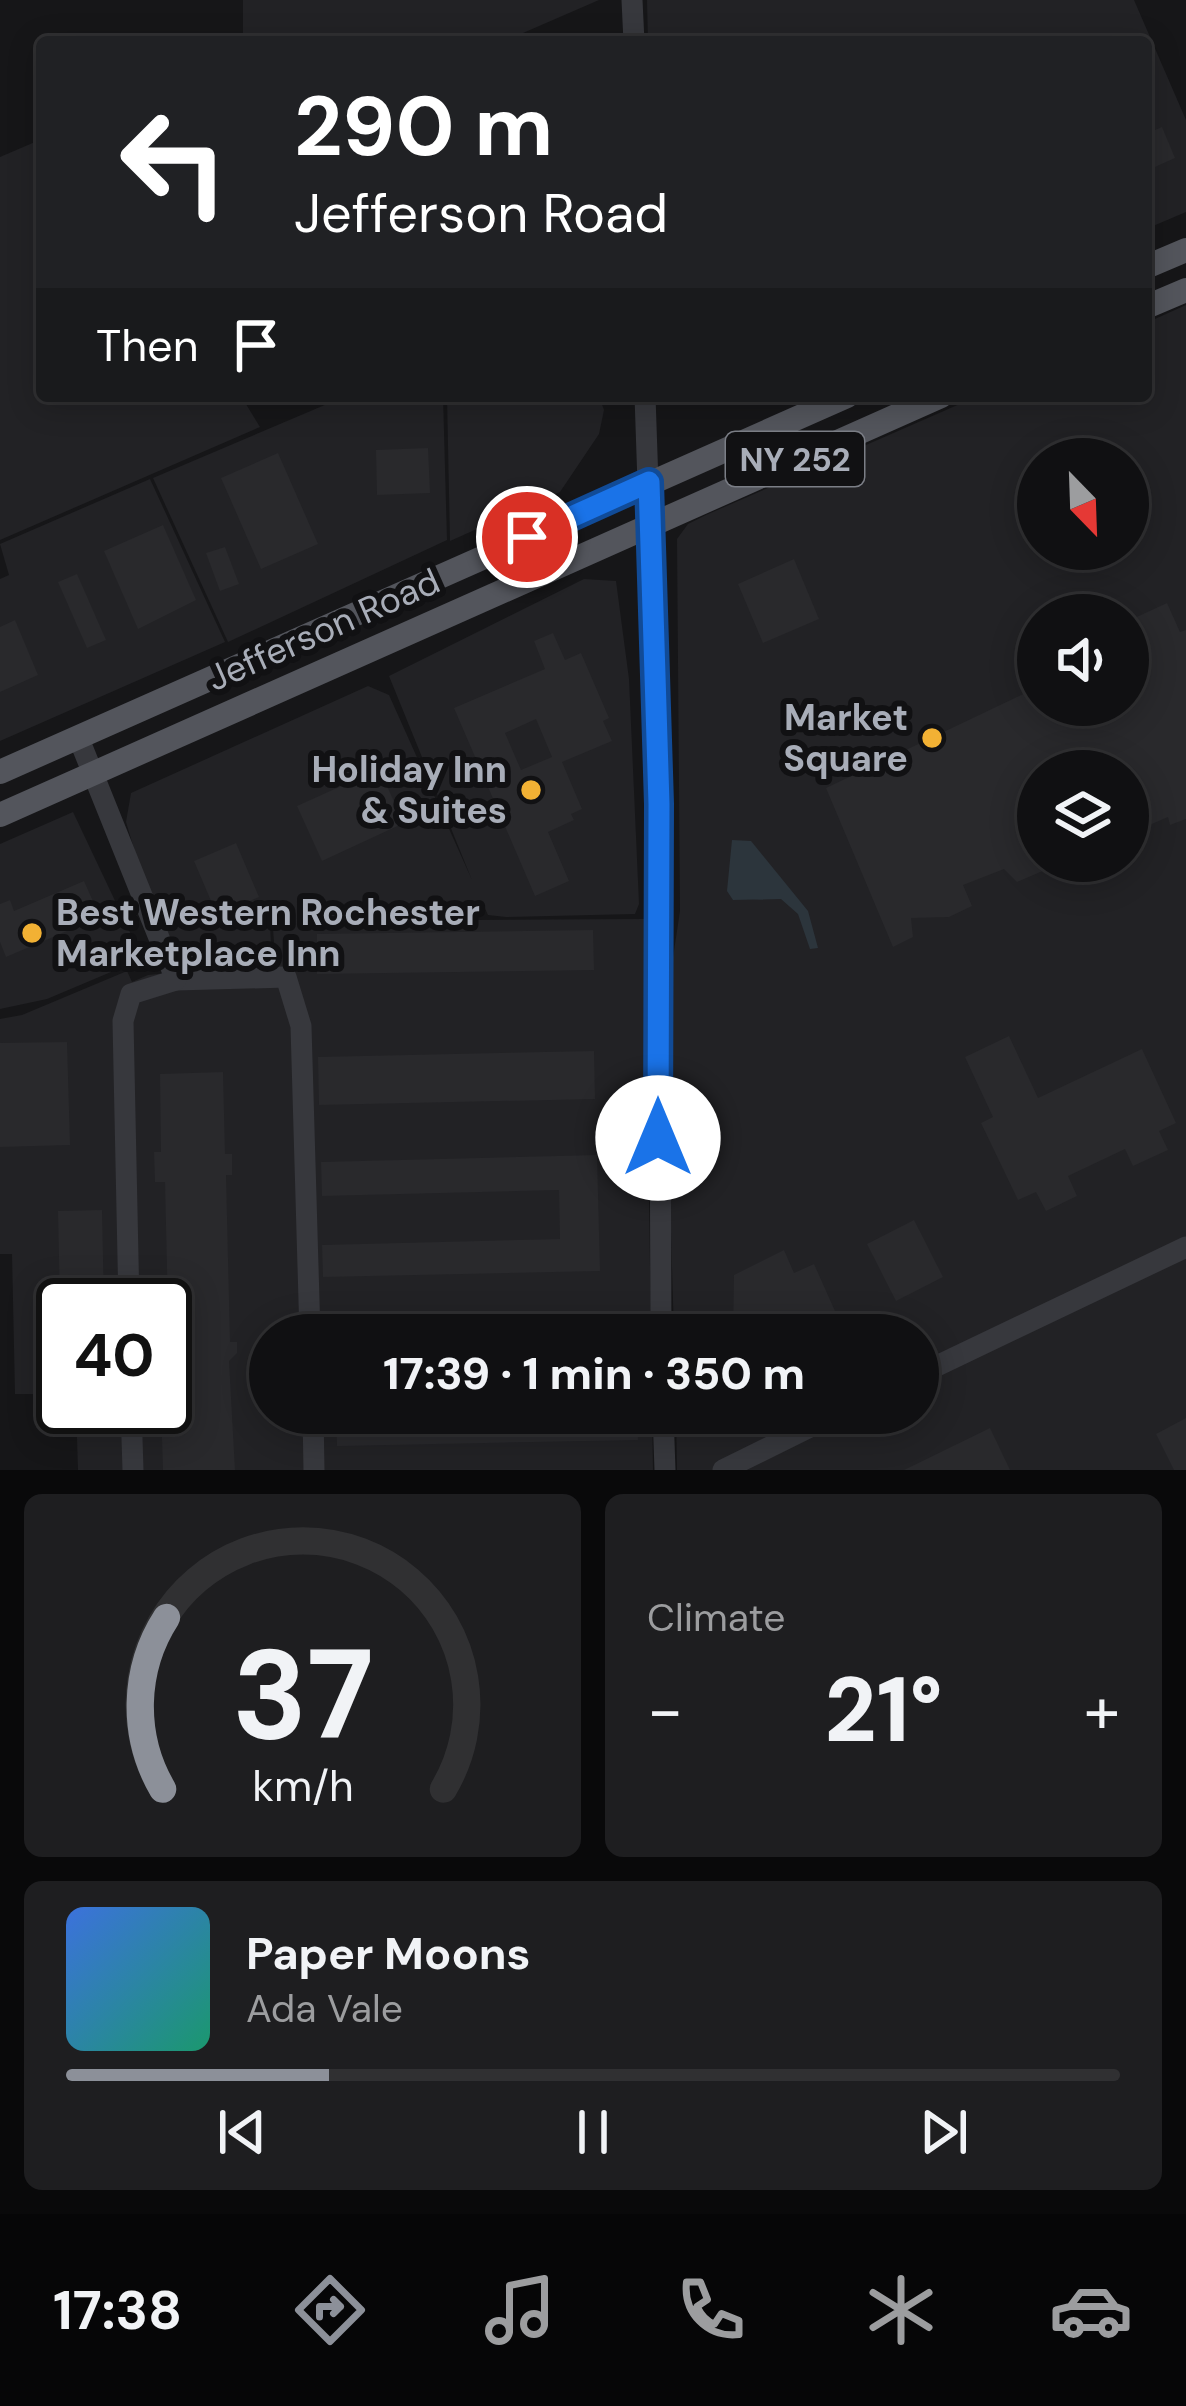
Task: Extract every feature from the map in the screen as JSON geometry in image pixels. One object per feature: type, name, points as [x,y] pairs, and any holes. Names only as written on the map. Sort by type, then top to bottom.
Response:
[{"type":"main road","points":[[1152,264],[1186,250]]},
{"type":"main road","points":[[1152,304],[1186,290]]},
{"type":"main road","name":"Jefferson Road","points":[[0,772],[833,402]]},
{"type":"main road","name":"Jefferson Road","points":[[0,815],[927,402]]},
{"type":"street","points":[[632,0],[634,36]]},
{"type":"street","points":[[645,402],[659,804],[661,1314]]},
{"type":"street","points":[[79,739],[176,980]]},
{"type":"street","points":[[128,1278],[123,1021],[131,994],[176,980],[286,976],[301,1026],[309,1314]]},
{"type":"street","points":[[939,1365],[1186,1247]]},
{"type":"street","points":[[132,1434],[133,1470]]},
{"type":"street","points":[[313,1434],[314,1470]]},
{"type":"street","points":[[664,1434],[665,1470]]},
{"type":"street","points":[[723,1470],[796,1434]]},
{"type":"shaded area","points":[[243,0],[599,0],[516,36],[243,36]]},
{"type":"shaded area","points":[[647,0],[1134,0],[1150,36],[648,36]]},
{"type":"shaded area","points":[[1152,42],[1186,120],[1186,212],[1152,226]]},
{"type":"shaded area","points":[[36,142],[36,402],[245,402],[260,427],[0,540],[0,157]]},
{"type":"shaded area","points":[[1186,305],[1186,1470],[677,1470],[676,1434],[939,1434],[939,1314],[673,1314],[668,1129],[672,964],[680,911],[677,539],[688,524],[964,402],[1152,402],[1152,320]]},
{"type":"shaded area","points":[[332,402],[443,402],[447,540],[228,642],[153,478]]},
{"type":"shaded area","points":[[447,402],[601,402],[599,434],[560,492],[450,541]]},
{"type":"shaded area","points":[[150,479],[225,642],[0,741],[0,579],[9,575],[0,544]]},
{"type":"shaded area","points":[[584,579],[616,581],[629,679],[639,904],[635,914],[506,917],[488,915],[483,904],[474,920],[645,919],[651,1314],[249,1314],[249,1434],[652,1434],[653,1470],[78,1470],[77,1434],[192,1434],[192,1278],[36,1278],[36,1394],[15,1394],[12,1254],[0,1254],[0,1019],[22,1015],[127,971],[132,982],[148,975],[195,970],[276,968],[273,929],[288,923],[270,924],[272,965],[195,967],[181,962],[144,882],[126,822],[131,793],[368,686],[389,695],[472,880],[389,676]]},
{"type":"shaded area","points":[[73,812],[135,943],[137,961],[47,999],[0,1009],[0,844]]},
{"type":"shaded area","points":[[732,840],[751,841],[808,911],[818,948],[810,949],[798,914],[781,899],[733,900],[727,891]]},
{"type":"building","points":[[1162,127],[1175,158],[1152,168],[1152,131]]},
{"type":"building","points":[[428,448],[430,493],[377,495],[376,450]]},
{"type":"building","points":[[278,453],[318,544],[261,569],[221,478]]},
{"type":"building","points":[[163,525],[196,600],[138,629],[104,551]]},
{"type":"building","points":[[225,547],[239,584],[220,591],[206,553]]},
{"type":"building","points":[[794,559],[819,619],[763,643],[738,584]]},
{"type":"building","points":[[77,574],[106,640],[87,648],[58,582]]},
{"type":"building","points":[[1167,603],[1180,632],[1186,630],[1186,819],[1170,825],[1168,817],[1149,825],[1149,750],[1017,750],[1017,882],[1004,869],[963,885],[972,906],[949,917],[911,918],[913,937],[893,947],[826,788],[1017,697],[1017,726],[1149,726],[1149,611]]},
{"type":"building","points":[[15,620],[38,675],[0,692],[0,627]]},
{"type":"building","name":"Holiday Inn & Suites","points":[[553,633],[565,660],[581,653],[609,718],[603,721],[612,741],[562,762],[582,809],[571,814],[574,820],[548,832],[569,881],[535,896],[454,708],[545,669],[534,641]],"holes":[[[536,719],[552,757],[521,770],[505,733]]]},
{"type":"building","points":[[379,769],[404,823],[322,861],[297,806]]},
{"type":"building","points":[[236,843],[259,897],[217,915],[194,861]]},
{"type":"building","name":"Best Western Rochester Marketplace Inn","points":[[84,881],[100,917],[6,957],[0,942],[0,904],[10,900],[14,911]]},
{"type":"building","points":[[593,930],[594,970],[317,974],[317,934]]},
{"type":"building","points":[[1009,1036],[1038,1098],[1142,1049],[1176,1123],[1159,1131],[1168,1150],[1133,1166],[1125,1149],[1068,1176],[1077,1196],[1046,1211],[1036,1192],[1018,1200],[981,1123],[993,1117],[965,1057]]},
{"type":"building","points":[[67,1042],[70,1145],[0,1147],[0,1043]]},
{"type":"building","points":[[594,1051],[595,1099],[319,1105],[318,1057]]},
{"type":"building","points":[[223,1072],[225,1154],[232,1154],[232,1175],[226,1175],[230,1342],[237,1342],[237,1353],[229,1361],[235,1470],[163,1470],[162,1434],[192,1434],[192,1278],[167,1278],[165,1182],[155,1182],[154,1152],[161,1152],[160,1074]]},
{"type":"building","points":[[597,1155],[600,1271],[323,1277],[322,1245],[560,1239],[559,1190],[322,1196],[321,1162]]},
{"type":"building","points":[[102,1210],[103,1278],[59,1278],[58,1211]]},
{"type":"building","points":[[914,1220],[943,1277],[896,1301],[867,1244]]},
{"type":"building","points":[[784,1250],[794,1273],[814,1264],[835,1311],[733,1314],[734,1275]]},
{"type":"building","points":[[601,1312],[601,1314],[490,1314]]},
{"type":"building","points":[[1186,1418],[1186,1470],[1174,1470],[1156,1434]]},
{"type":"building","points":[[990,1428],[1010,1470],[904,1470]]},
{"type":"building","points":[[337,1434],[638,1434],[638,1440],[337,1446]]},
{"type":"place","name":"Market Square","points":[[932,738]]},
{"type":"place","name":"Holiday Inn & Suites","points":[[531,790]]},
{"type":"place","name":"Best Western Rochester Marketplace Inn","points":[[32,933]]},
{"type":"route","points":[[527,537],[649,482],[659,804],[658,1138]]}]
